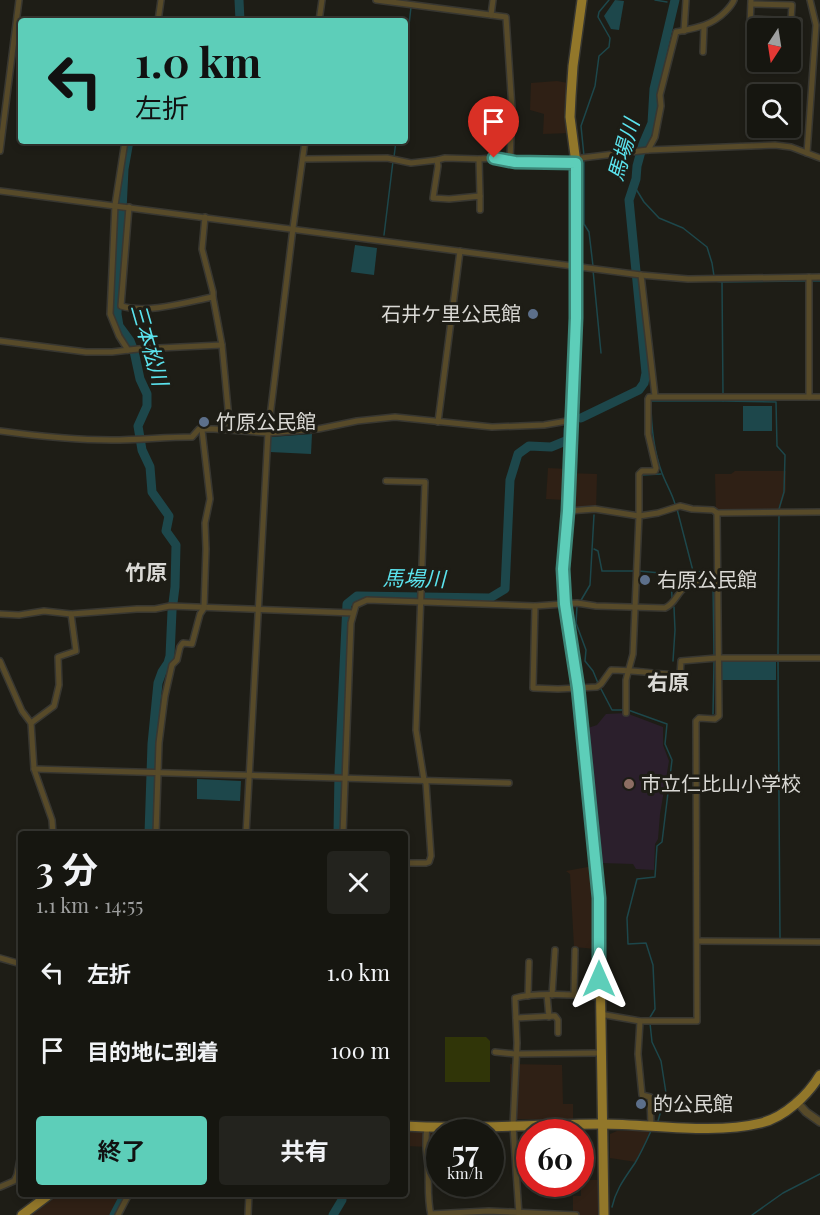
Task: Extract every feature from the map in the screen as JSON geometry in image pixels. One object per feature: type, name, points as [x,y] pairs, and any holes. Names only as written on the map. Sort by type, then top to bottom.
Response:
[{"type":"main road","points":[[582,0],[570,96],[570,117],[582,160],[582,266],[563,569],[565,604],[578,688],[599,898],[604,1215]]},
{"type":"main road","points":[[504,1126],[602,1124],[733,1128],[763,1122],[782,1113],[797,1102],[820,1075]]},
{"type":"main road","points":[[408,1126],[426,1127]]},
{"type":"main road","points":[[22,1215],[46,1197]]},
{"type":"street","points":[[0,151],[19,0]]},
{"type":"street","points":[[158,18],[161,0]]},
{"type":"street","points":[[320,18],[322,0]]},
{"type":"street","points":[[376,0],[506,18],[512,109],[510,160]]},
{"type":"street","points":[[491,15],[493,0]]},
{"type":"street","points":[[684,31],[686,0]]},
{"type":"street","points":[[648,150],[655,137],[661,106],[660,95],[676,32],[704,27],[717,20],[733,4],[734,0]]},
{"type":"street","points":[[807,153],[818,35],[810,0]]},
{"type":"street","points":[[751,18],[751,2],[792,5],[791,18]]},
{"type":"street","points":[[703,52],[704,27]]},
{"type":"street","points":[[494,158],[496,133]]},
{"type":"street","points":[[125,144],[115,206],[110,314],[128,350]]},
{"type":"street","points":[[246,831],[268,433],[305,144]]},
{"type":"street","points":[[303,159],[387,158],[411,163],[445,158],[582,160],[648,150],[775,145],[791,147],[820,158]]},
{"type":"street","points":[[479,159],[480,210]]},
{"type":"street","points":[[436,160],[438,166],[433,198],[480,196]]},
{"type":"street","points":[[0,190],[688,279],[820,277]]},
{"type":"street","points":[[129,207],[121,306],[127,308],[161,307],[213,297]]},
{"type":"street","points":[[205,218],[202,249],[213,292],[222,345],[230,430]]},
{"type":"street","points":[[438,422],[460,251]]},
{"type":"street","points":[[641,274],[655,396]]},
{"type":"street","points":[[809,278],[809,397]]},
{"type":"street","points":[[0,341],[86,352],[222,345]]},
{"type":"street","points":[[626,713],[626,680],[633,654],[639,474],[642,471],[655,471],[656,468],[648,434],[649,397],[820,397]]},
{"type":"street","points":[[0,431],[75,439],[144,439],[192,437],[199,429],[268,433],[318,429],[357,421],[395,417],[502,427],[544,425],[573,420]]},
{"type":"street","points":[[156,831],[159,743],[168,676],[183,643],[192,644],[200,614],[204,608],[205,523],[210,499],[202,430]]},
{"type":"street","points":[[386,482],[425,482],[416,730],[426,783],[430,860],[426,863],[408,862]]},
{"type":"street","points":[[568,511],[595,509],[639,516],[658,513],[676,506],[709,509],[717,513],[820,512]]},
{"type":"street","points":[[600,1014],[646,1020],[697,1021],[696,721],[699,718],[715,719],[719,716],[717,513]]},
{"type":"street","points":[[343,831],[351,623],[356,605],[367,600],[536,606],[580,603],[596,606],[665,608],[671,606],[683,589],[691,584],[717,581]]},
{"type":"street","points":[[0,614],[19,615],[44,611],[71,614],[170,606],[353,613]]},
{"type":"street","points":[[536,606],[533,688],[597,687],[611,670],[680,675],[681,661],[717,658],[820,658]]},
{"type":"street","points":[[31,723],[54,706],[59,685],[58,657],[76,651],[71,614]]},
{"type":"street","points":[[0,661],[22,711],[31,723],[34,769],[52,820],[53,831]]},
{"type":"street","points":[[34,769],[509,783]]},
{"type":"street","points":[[697,941],[820,942]]},
{"type":"street","points":[[549,1017],[555,950]]},
{"type":"street","points":[[574,995],[575,950]]},
{"type":"street","points":[[0,958],[18,963]]},
{"type":"street","points":[[528,996],[529,962]]},
{"type":"street","points":[[519,1213],[513,1126],[517,1043],[515,998],[550,995],[600,997]]},
{"type":"street","points":[[516,1018],[557,1018],[558,1033]]},
{"type":"street","points":[[646,1020],[638,1054],[642,1095],[650,1097],[651,1126]]},
{"type":"street","points":[[495,1052],[515,1054],[600,1053]]},
{"type":"street","points":[[797,1102],[820,1122]]},
{"type":"street","points":[[426,1138],[426,1154]]},
{"type":"street","points":[[0,1188],[14,1181],[18,1170]]},
{"type":"street","points":[[118,1215],[127,1197]]},
{"type":"street","points":[[248,1215],[249,1197]]},
{"type":"street","points":[[429,1197],[431,1215],[489,1211],[576,1215]]},
{"type":"shaded area","points":[[557,81],[568,83],[570,133],[543,134],[544,114],[530,110],[531,83]]},
{"type":"shaded area","points":[[548,468],[567,469],[567,473],[597,474],[596,513],[564,514],[564,500],[546,499]]},
{"type":"shaded area","points":[[735,471],[786,471],[786,490],[780,515],[716,515],[715,474],[731,474]]},
{"type":"shaded area","name":"市立仁比山小学校","points":[[626,713],[663,727],[663,745],[669,761],[658,839],[655,844],[654,870],[636,869],[633,864],[601,863],[588,728],[597,725],[606,714]]},
{"type":"shaded area","points":[[593,866],[596,949],[574,947],[570,874],[566,871]]},
{"type":"shaded area","points":[[510,1064],[562,1065],[563,1104],[573,1104],[573,1119],[511,1119]]},
{"type":"shaded area","points":[[408,1131],[426,1132],[426,1147],[408,1146]]},
{"type":"shaded area","points":[[617,1131],[651,1131],[636,1162],[610,1158],[610,1134]]},
{"type":"shaded area","points":[[594,1180],[599,1180],[600,1215],[573,1215],[573,1197],[594,1197]]},
{"type":"shaded area","points":[[56,1197],[125,1197],[116,1215],[32,1215]]},
{"type":"green space","points":[[445,1037],[486,1037],[490,1041],[490,1082],[445,1082]]},
{"type":"water","points":[[615,0],[624,1],[619,30],[611,29],[604,16]]},
{"type":"water","points":[[355,245],[377,248],[374,275],[351,272]]},
{"type":"water","points":[[743,406],[772,406],[772,431],[743,431]]},
{"type":"water","points":[[312,434],[311,454],[270,452],[271,437]]},
{"type":"water","points":[[722,662],[776,662],[776,680],[722,680]]},
{"type":"water","points":[[197,779],[241,781],[240,801],[197,799]]},
{"type":"waterway","name":"三本松川","points":[[239,0],[240,18]]},
{"type":"waterway","points":[[584,156],[581,126],[595,86],[599,56],[609,47],[610,38],[598,17],[599,12],[609,0]]},
{"type":"waterway","points":[[655,0],[667,2]]},
{"type":"waterway","name":"馬場川","points":[[581,418],[639,390],[644,383],[646,373],[629,200],[643,144],[652,123],[654,89],[675,0]]},
{"type":"waterway","points":[[408,34],[411,7]]},
{"type":"waterway","name":"三本松川","points":[[128,144],[124,169],[117,314],[119,326],[134,351],[140,379],[147,394],[147,406],[138,426],[142,450],[150,467],[152,492],[169,516],[166,531],[176,545],[170,656],[158,683],[152,744],[149,831]]},
{"type":"waterway","points":[[394,157],[396,144]]},
{"type":"waterway","points":[[384,235],[393,161]]},
{"type":"waterway","points":[[584,161],[584,224],[589,232],[593,266]]},
{"type":"waterway","points":[[636,179],[636,189],[644,202],[659,218],[683,228],[707,247],[714,276]]},
{"type":"waterway","points":[[593,270],[601,353]]},
{"type":"waterway","points":[[714,281],[722,282],[723,395]]},
{"type":"waterway","points":[[722,282],[805,281]]},
{"type":"waterway","points":[[812,281],[820,281]]},
{"type":"waterway","points":[[723,400],[776,402],[777,446],[785,455],[784,492],[779,509]]},
{"type":"waterway","points":[[675,504],[656,455],[651,401],[723,401]]},
{"type":"waterway","name":"馬場川","points":[[338,831],[347,604],[357,596],[490,598],[505,589],[510,480],[518,454],[529,446],[551,447],[568,440],[568,429]]},
{"type":"waterway","points":[[642,475],[661,474]]},
{"type":"waterway","points":[[677,509],[693,571],[713,573],[713,579]]},
{"type":"waterway","points":[[580,602],[590,585],[594,515]]},
{"type":"waterway","points":[[778,654],[779,516]]},
{"type":"waterway","points":[[594,549],[598,551],[602,571],[633,571]]},
{"type":"waterway","points":[[639,571],[671,574],[672,598]]},
{"type":"waterway","points":[[713,584],[714,655]]},
{"type":"waterway","points":[[577,606],[576,623],[586,650],[585,661],[593,671],[598,683]]},
{"type":"waterway","points":[[673,661],[674,607]]},
{"type":"waterway","points":[[713,714],[714,662]]},
{"type":"waterway","points":[[778,662],[780,939]]},
{"type":"waterway","points":[[600,687],[612,710],[624,710]]},
{"type":"waterway","points":[[628,710],[667,724],[665,744],[672,760],[662,842],[657,846],[655,877],[637,879],[627,918],[628,944],[646,943],[653,965],[655,1009],[649,1019]]},
{"type":"waterway","points":[[650,1023],[652,1042],[661,1061],[666,1093],[658,1121]]},
{"type":"waterway","points":[[612,1207],[618,1189],[651,1131]]},
{"type":"waterway","points":[[752,1215],[783,1193],[820,1174]]},
{"type":"waterway","name":"三本松川","points":[[114,1215],[123,1197]]},
{"type":"waterway","name":"馬場川","points":[[333,1215],[342,1197]]},
{"type":"place","name":"石井ケ里公民館","points":[[533,314]]},
{"type":"place","name":"竹原公民館","points":[[204,422]]},
{"type":"place","name":"右原公民館","points":[[645,580]]},
{"type":"place","name":"市立仁比山小学校","points":[[629,784]]},
{"type":"place","name":"的公民館","points":[[641,1104]]},
{"type":"district","name":"竹原","points":[[146,573]]},
{"type":"district","name":"右原","points":[[668,683]]},
{"type":"route","points":[[494,158],[515,162],[576,163],[577,266],[573,420],[563,569],[565,604],[578,688],[599,898],[599,979]]}]
